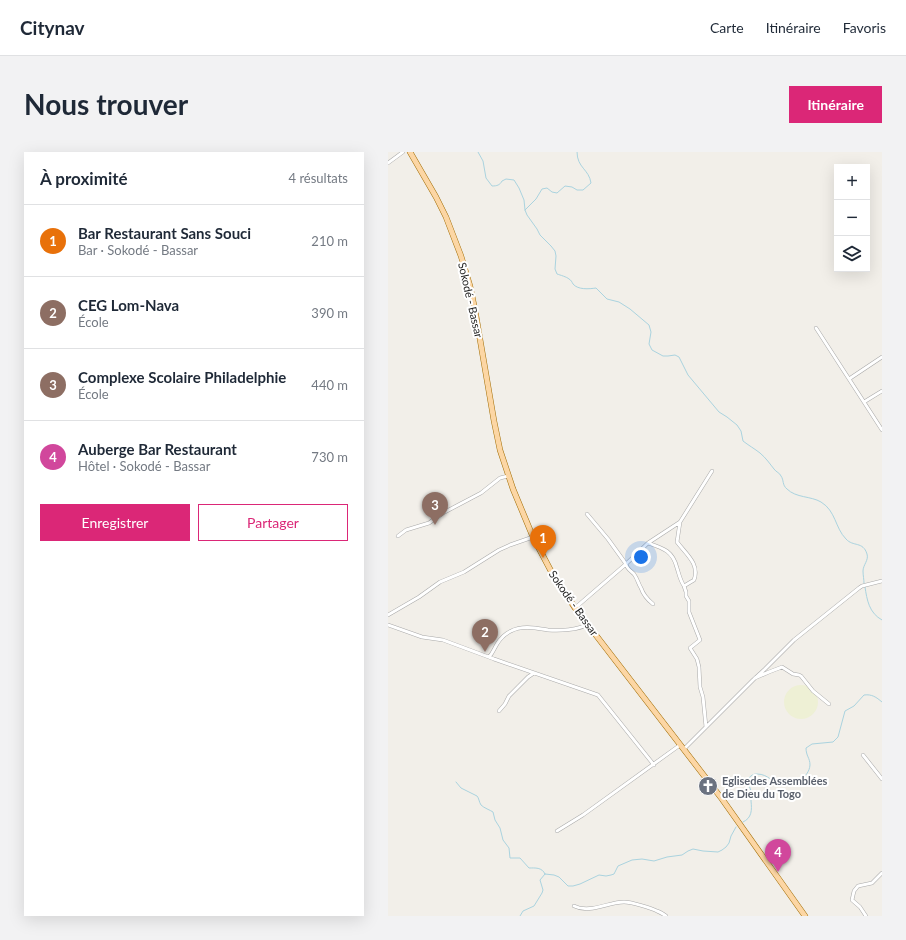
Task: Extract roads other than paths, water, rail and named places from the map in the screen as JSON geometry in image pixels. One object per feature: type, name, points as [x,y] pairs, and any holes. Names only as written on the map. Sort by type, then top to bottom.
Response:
[{"type":"main road","name":"Sokodé - Bassar","points":[[410,152],[446,217],[461,256],[476,310],[495,428],[502,456],[508,476],[533,537],[552,573],[575,608],[682,747],[764,858],[804,916]]},
{"type":"street","points":[[388,163],[403,152]]},
{"type":"street","points":[[816,328],[882,430]]},
{"type":"street","points":[[849,379],[882,357]]},
{"type":"street","points":[[864,402],[882,391]]},
{"type":"street","points":[[684,586],[694,580],[696,576],[692,559],[677,542],[680,522],[712,471]]},
{"type":"street","points":[[398,536],[406,530],[429,523],[443,513],[481,492],[500,478],[508,476]]},
{"type":"street","points":[[587,514],[608,538],[626,564],[626,567],[636,578],[642,591],[653,604]]},
{"type":"street","points":[[575,608],[648,543],[680,522]]},
{"type":"street","points":[[388,614],[419,597],[440,582],[464,572],[499,550],[533,537]]},
{"type":"street","points":[[648,543],[666,549],[676,560],[681,582],[684,586],[686,596],[689,601],[689,612],[700,640],[690,648],[697,659],[699,667],[700,687],[703,697],[706,727]]},
{"type":"street","points":[[557,831],[583,815],[682,747],[706,727],[794,640],[862,586],[882,581]]},
{"type":"street","points":[[489,657],[500,640],[512,630],[531,627],[561,630],[588,624]]},
{"type":"street","points":[[388,625],[422,636],[444,640],[598,695],[654,765]]},
{"type":"street","points":[[753,679],[782,667],[793,674],[799,674],[813,691],[829,704]]},
{"type":"street","points":[[499,711],[509,696],[534,673]]},
{"type":"street","points":[[863,755],[882,779]]},
{"type":"street","points":[[866,916],[860,907],[852,900],[854,891],[858,886],[872,883],[882,873]]},
{"type":"street","points":[[574,906],[590,908],[624,902],[658,911],[666,916]]},
{"type":"waterway","points":[[478,152],[483,161],[486,178],[492,186],[498,185],[506,179],[514,180],[524,200],[527,215],[540,235],[555,251],[555,269],[557,274],[568,278],[575,286],[587,289],[596,288],[607,299],[619,302],[649,325],[651,332],[649,344],[652,350],[663,356],[675,355],[679,357],[688,375],[719,412],[737,425],[741,431],[743,441],[762,455],[780,474],[785,487],[795,494],[821,502],[830,510],[842,535],[852,543],[863,547],[867,554],[867,560],[863,569],[864,583]]},
{"type":"waterway","points":[[525,210],[536,199],[542,189],[547,188],[552,192],[557,193],[565,186],[572,187],[577,190],[583,190],[591,183],[588,174],[579,162],[577,152]]},
{"type":"waterway","points":[[865,587],[871,610],[882,620]]},
{"type":"waterway","points":[[743,822],[750,816],[751,811],[751,790],[748,783],[751,776],[761,774],[782,785],[795,783],[804,777],[809,770],[810,765],[806,748],[812,744],[833,742],[838,737],[845,711],[854,706],[864,695],[874,696],[882,702]]},
{"type":"waterway","points":[[456,782],[461,788],[477,796],[481,805],[493,812],[495,820],[500,828],[503,840],[509,848],[510,858],[520,858],[529,868],[540,869],[545,874]]},
{"type":"waterway","points":[[545,874],[559,877],[568,886],[573,886],[599,875],[606,876],[614,874],[618,866],[632,860],[642,859],[654,861],[682,855],[693,849],[718,852],[729,843],[736,827]]},
{"type":"waterway","points":[[520,916],[523,911],[534,906],[542,893],[543,890],[540,880],[545,874]]},
{"type":"place","name":"Complexe Scolaire Philadelphie","points":[[435,525]]},
{"type":"place","name":"Bar Restaurant Sans Souci","points":[[543,558]]},
{"type":"place","name":"CEG Lom-Nava","points":[[485,652]]},
{"type":"place","name":"Eglisedes Assemblées de Dieu du Togo","points":[[708,786]]},
{"type":"place","name":"Auberge Bar Restaurant","points":[[778,872]]}]
